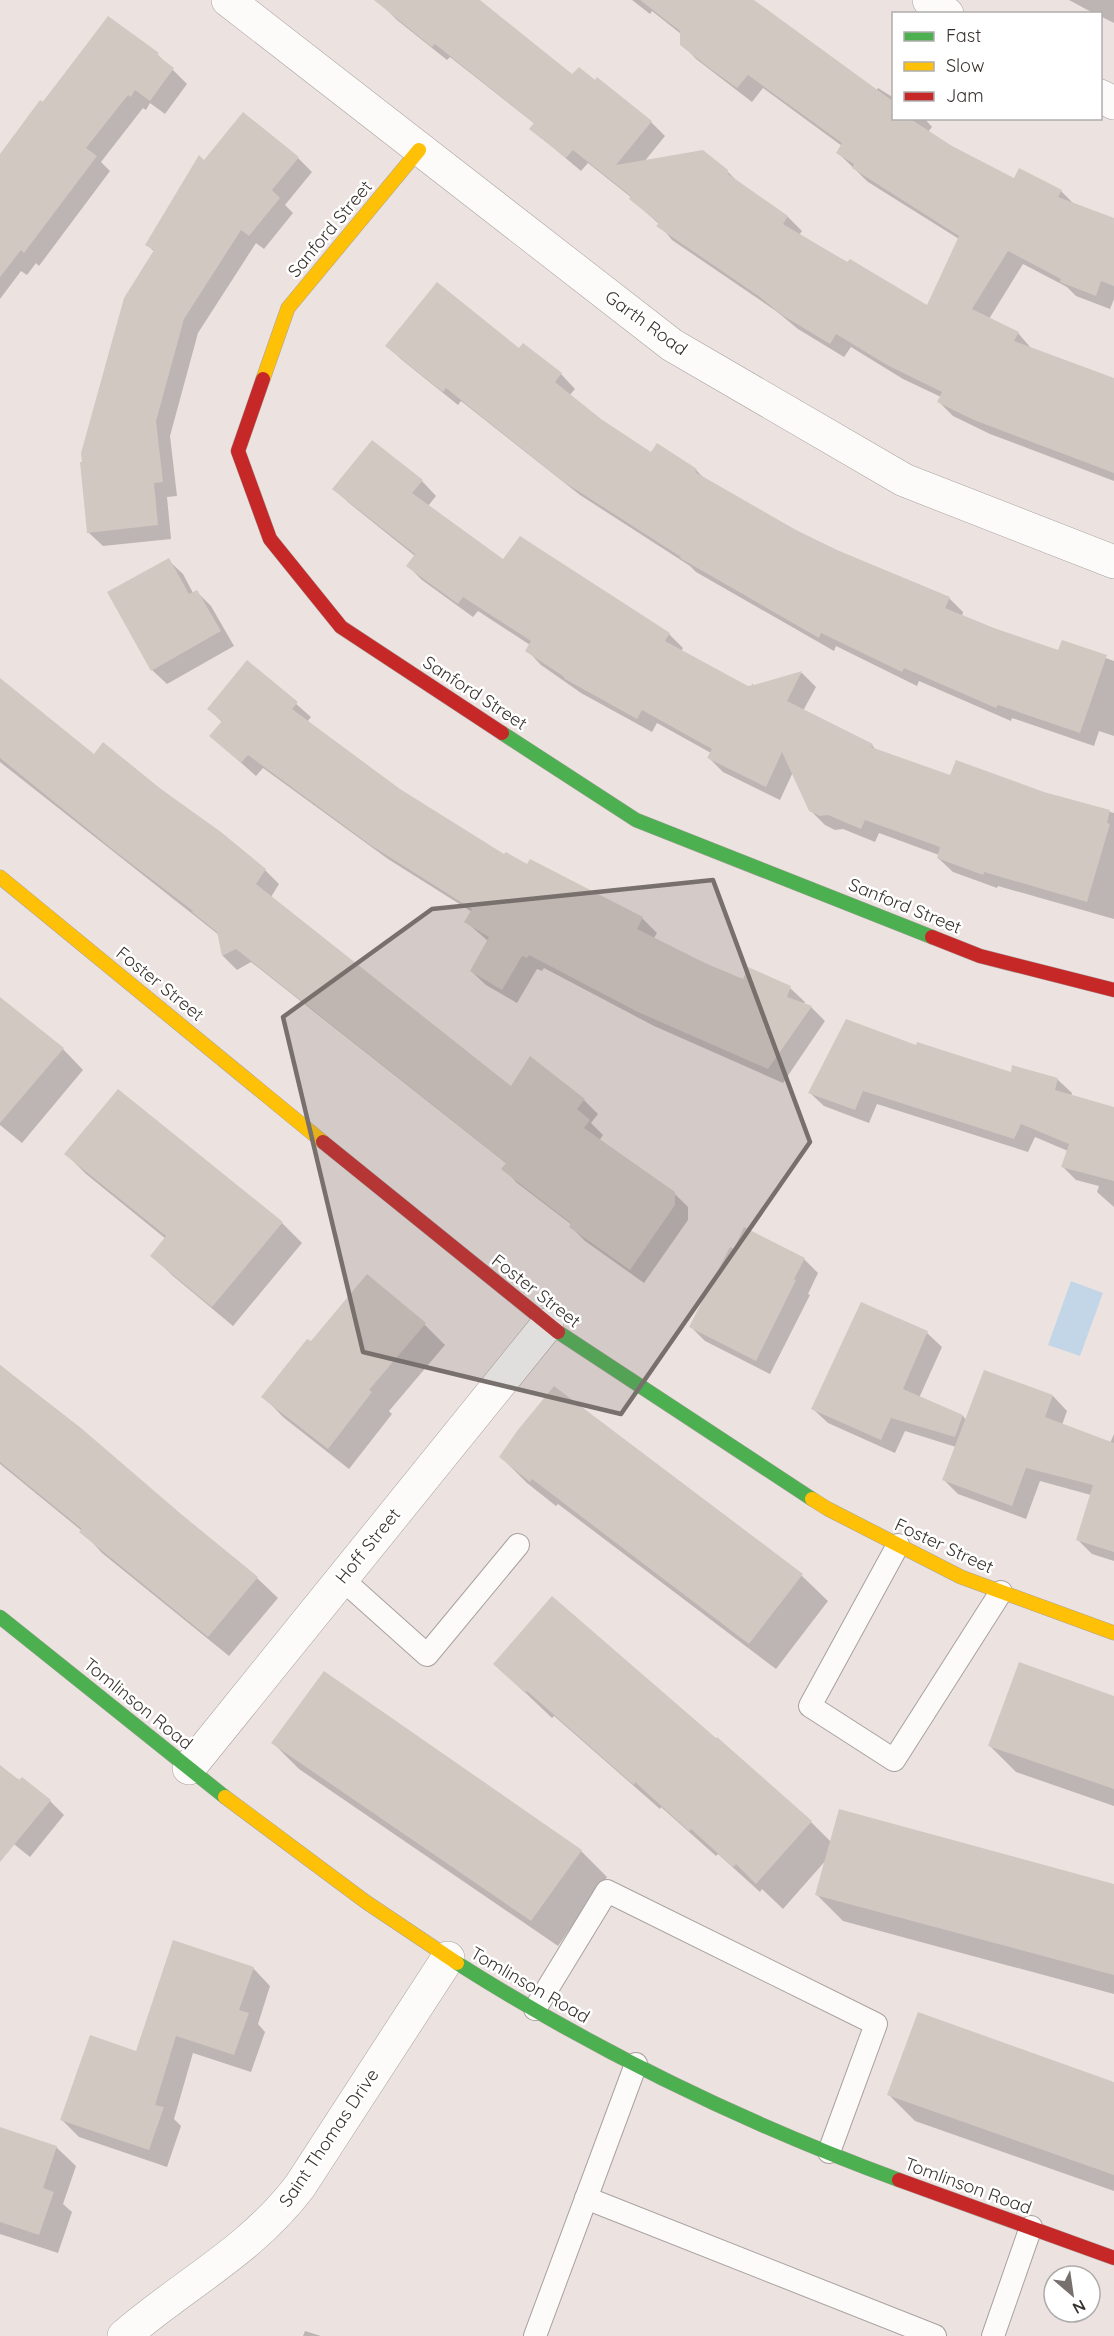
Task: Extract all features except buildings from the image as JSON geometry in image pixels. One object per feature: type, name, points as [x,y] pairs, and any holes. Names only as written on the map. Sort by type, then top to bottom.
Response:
[{"type":"street","name":"Garth Road","points":[[228,0],[672,345],[904,480],[1114,562]]},
{"type":"street","points":[[929,0],[944,12]]},
{"type":"street","name":"Sanford Street","points":[[419,150],[288,308],[238,451],[270,539],[341,627],[636,820],[980,956],[1114,990]]},
{"type":"street","name":"Foster Street","points":[[0,876],[547,1325],[828,1509],[961,1577],[1114,1633]]},
{"type":"street","name":"Hoff Street","points":[[189,1768],[547,1325]]},
{"type":"street","name":"Tomlinson Road","points":[[0,1617],[278,1839],[362,1901],[448,1958],[536,2009],[693,2093],[829,2152],[891,2178],[1114,2258]]},
{"type":"street","name":"Saint Thomas Drive","points":[[124,2336],[222,2262],[281,2211],[448,1958]]},
{"type":"lane","points":[[342,1579],[427,1655],[518,1545]]},
{"type":"lane","points":[[898,1545],[810,1706],[894,1760],[1001,1592]]},
{"type":"lane","points":[[536,2009],[607,1891],[876,2024],[829,2152]]},
{"type":"lane","points":[[535,2336],[636,2064]]},
{"type":"lane","points":[[586,2198],[935,2336]]},
{"type":"lane","points":[[993,2336],[1031,2227]]},
{"type":"highlighted area","points":[[713,880],[810,1142],[621,1414],[363,1352],[283,1017],[432,909]]},
{"type":"water","points":[[1071,1281],[1103,1293],[1080,1356],[1048,1345]]},
{"type":"traffic: fast","points":[[502,733],[636,820],[932,937]]},
{"type":"traffic: fast","points":[[558,1332],[812,1499]]},
{"type":"traffic: fast","points":[[0,1617],[225,1797]]},
{"type":"traffic: fast","points":[[457,1963],[563,2026],[672,2083],[784,2134],[899,2180]]},
{"type":"traffic: slow","points":[[263,379],[288,308],[419,150]]},
{"type":"traffic: slow","points":[[0,877],[323,1142]]},
{"type":"traffic: slow","points":[[812,1499],[961,1577],[1114,1633]]},
{"type":"traffic: slow","points":[[225,1797],[366,1902],[457,1963]]},
{"type":"traffic: jam","points":[[263,379],[238,451],[270,539],[341,627],[502,733]]},
{"type":"traffic: jam","points":[[932,937],[980,956],[1114,990]]},
{"type":"traffic: jam","points":[[323,1142],[558,1332]]},
{"type":"traffic: jam","points":[[899,2180],[1114,2258]]}]
